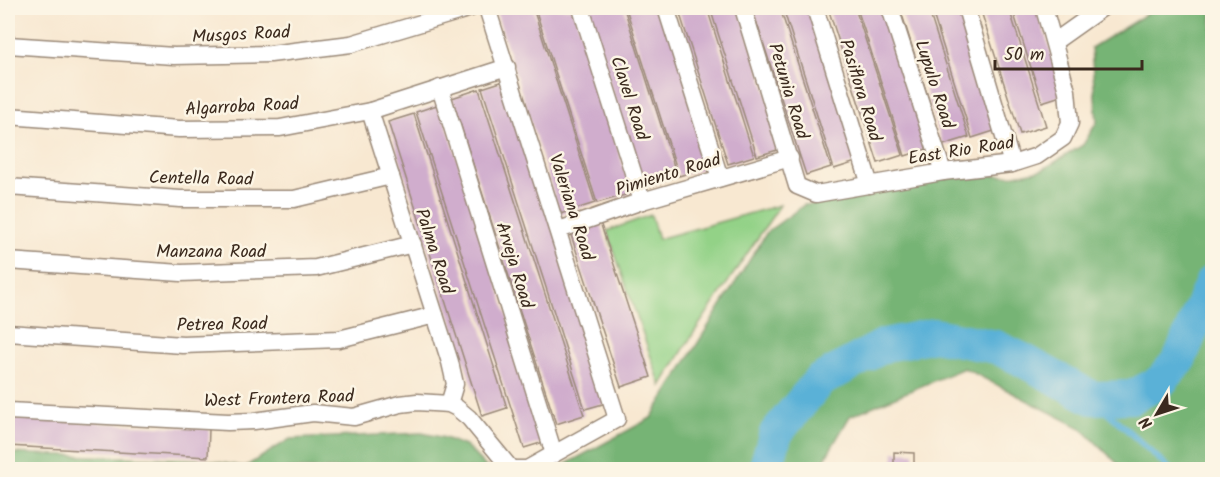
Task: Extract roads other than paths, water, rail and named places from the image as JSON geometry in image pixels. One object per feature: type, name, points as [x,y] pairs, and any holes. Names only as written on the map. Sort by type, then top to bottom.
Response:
[{"type":"street","name":"Musgos Road","points":[[8,45],[174,56],[270,54],[351,44],[471,8]]},
{"type":"street","name":"Valeriana Road","points":[[487,8],[617,419],[554,454]]},
{"type":"street","name":"Clavel Road","points":[[581,8],[642,201]]},
{"type":"street","points":[[666,8],[720,178]]},
{"type":"street","name":"Petunia Road","points":[[743,8],[797,186]]},
{"type":"street","name":"Pasiflora Road","points":[[815,8],[870,184]]},
{"type":"street","name":"Lupulo Road","points":[[890,8],[942,172]]},
{"type":"street","points":[[966,8],[1012,164]]},
{"type":"street","name":"East Rio Road","points":[[797,186],[816,194],[942,172],[1012,164],[1037,156],[1063,138],[1070,123],[1067,91],[1044,8]]},
{"type":"street","points":[[1054,42],[1102,8]]},
{"type":"street","name":"Algarroba Road","points":[[8,116],[179,129],[280,128],[370,111],[507,67]]},
{"type":"street","name":"Arveja Road","points":[[440,88],[554,454]]},
{"type":"street","name":"Palma Road","points":[[370,111],[450,362],[455,384],[449,404]]},
{"type":"street","name":"Pimiento Road","points":[[559,230],[642,201],[790,158]]},
{"type":"street","name":"Centella Road","points":[[8,187],[180,200],[294,199],[391,176]]},
{"type":"street","name":"Manzana Road","points":[[8,261],[181,273],[316,268],[412,244]]},
{"type":"street","name":"Petrea Road","points":[[8,333],[183,345],[339,339],[435,315]]},
{"type":"street","name":"West Frontera Road","points":[[8,411],[228,422],[313,413],[354,417],[409,403],[449,404]]},
{"type":"street","points":[[449,404],[469,418],[511,469],[527,469],[554,454]]},
{"type":"waterway","points":[[765,470],[776,433],[819,381],[885,345],[934,335],[996,347],[1092,398],[1132,397],[1160,382],[1179,360],[1212,282]]},
{"type":"waterway","points":[[1092,398],[1171,470]]}]
